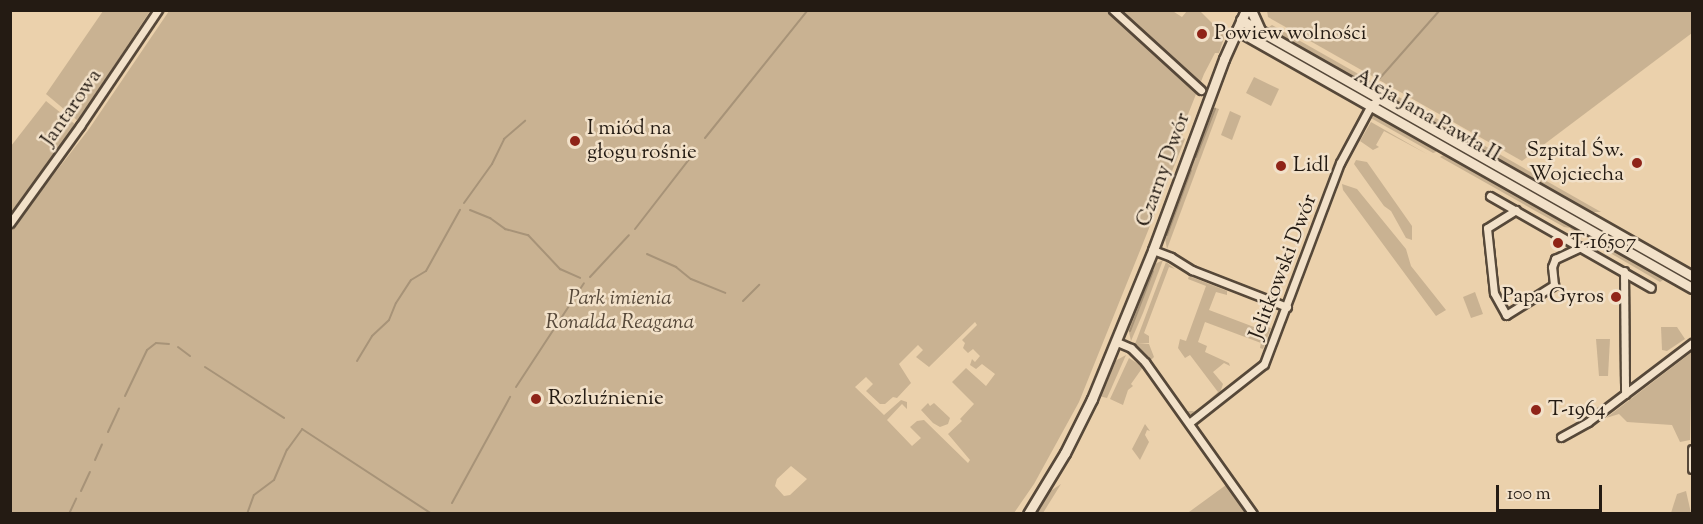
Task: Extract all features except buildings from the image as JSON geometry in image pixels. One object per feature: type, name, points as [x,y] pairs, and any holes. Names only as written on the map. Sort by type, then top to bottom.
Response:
[{"type":"main road","name":"Czarny Dwór","points":[[1028,513],[1076,432],[1117,342],[1236,30],[1246,10]]},
{"type":"main road","points":[[1251,10],[1262,32]]},
{"type":"main road","name":"Aleja Jana Pawła II","points":[[1241,20],[1380,99],[1595,227],[1692,288]]},
{"type":"main road","name":"Aleja Jana Pawła II","points":[[1236,30],[1595,227],[1692,276]]},
{"type":"street","name":"Jantarowa","points":[[10,223],[80,126],[158,10]]},
{"type":"street","points":[[1113,10],[1201,90]]},
{"type":"street","name":"Jelitkowski Dwór","points":[[1189,423],[1259,370],[1268,355],[1340,163],[1371,105],[1380,99]]},
{"type":"street","points":[[1490,196],[1651,288]]},
{"type":"street","points":[[1516,210],[1487,228],[1494,292],[1506,315],[1554,285],[1552,271],[1555,259],[1581,247]]},
{"type":"street","points":[[1153,250],[1171,257],[1192,270],[1287,307]]},
{"type":"street","points":[[1624,271],[1624,394]]},
{"type":"street","points":[[1117,342],[1131,348],[1145,362],[1253,513]]},
{"type":"street","points":[[1561,437],[1588,422],[1692,343]]},
{"type":"street","points":[[1624,375],[1641,381]]},
{"type":"street","points":[[1692,449],[1692,469]]},
{"type":"green space","name":"Park imienia Ronalda Reagana","points":[[1171,10],[1182,17],[1187,11],[1199,10],[1221,32],[1223,29],[1224,38],[1219,53],[1215,53],[1204,74],[1185,122],[1182,137],[1185,139],[1079,402],[1034,484],[1014,513],[11,513],[10,231],[89,129],[169,11]],"holes":[[[975,322],[977,325],[962,340],[965,343],[963,348],[968,353],[973,349],[980,356],[975,362],[972,359],[970,365],[976,369],[982,364],[995,374],[986,386],[966,368],[952,382],[974,404],[960,419],[962,421],[948,434],[970,460],[968,463],[924,420],[917,421],[910,427],[921,438],[912,446],[887,420],[902,404],[907,409],[907,402],[901,400],[884,415],[855,387],[866,377],[873,384],[866,391],[880,404],[885,404],[893,397],[897,398],[911,383],[899,364],[918,345],[923,350],[916,357],[929,367]],[[791,466],[807,479],[790,495],[784,496],[775,486],[777,479]]]},
{"type":"green space","points":[[103,11],[150,11],[78,121],[46,94]]},
{"type":"green space","points":[[1267,11],[1692,11],[1692,33],[1522,161],[1268,17]]},
{"type":"green space","points":[[1272,25],[1601,212],[1589,212],[1266,29]]},
{"type":"green space","points":[[1254,77],[1279,89],[1271,106],[1246,93]]},
{"type":"green space","points":[[46,101],[76,125],[11,217],[11,146]]},
{"type":"green space","points":[[1212,107],[1219,109],[1167,249],[1164,233],[1202,127]]},
{"type":"green space","points":[[1230,111],[1241,116],[1232,140],[1221,135]]},
{"type":"green space","points":[[1378,115],[1435,147],[1436,152],[1433,153],[1369,117]]},
{"type":"green space","points":[[1371,122],[1427,154],[1384,131],[1376,145],[1379,147],[1373,150],[1360,141]]},
{"type":"green space","points":[[1416,126],[1433,133],[1584,221],[1583,221]]},
{"type":"green space","points":[[1445,154],[1575,226],[1576,234],[1570,228],[1564,227],[1440,157]]},
{"type":"green space","points":[[1356,160],[1367,162],[1412,226],[1412,240],[1406,238],[1391,211],[1384,206],[1354,164]]},
{"type":"green space","points":[[1342,184],[1357,189],[1406,249],[1411,266],[1446,310],[1436,316],[1343,190]]},
{"type":"green space","points":[[1598,239],[1665,277],[1660,282],[1593,243]]},
{"type":"green space","points":[[1163,260],[1131,341],[1128,328],[1149,273],[1155,264]]},
{"type":"green space","points":[[1166,262],[1175,269],[1169,267],[1144,333],[1149,336],[1149,343],[1138,343],[1149,344],[1154,357],[1150,361],[1186,411],[1194,411],[1191,416],[1185,412],[1135,344]]},
{"type":"green space","points":[[1189,276],[1227,291],[1227,295],[1216,292],[1209,310],[1262,330],[1267,327],[1271,328],[1263,349],[1260,348],[1261,343],[1205,322],[1198,342],[1207,346],[1205,352],[1229,363],[1230,366],[1224,363],[1213,372],[1223,384],[1220,393],[1209,400],[1218,392],[1190,355],[1185,358],[1178,348],[1180,339],[1186,341],[1206,286],[1188,279]]},
{"type":"green space","points":[[1475,292],[1483,314],[1471,318],[1463,297]]},
{"type":"green space","points":[[1661,327],[1677,327],[1685,339],[1667,351],[1662,350]]},
{"type":"green space","points":[[1596,339],[1610,339],[1608,376],[1599,376]]},
{"type":"green space","points":[[1692,352],[1690,440],[1680,442],[1672,425],[1627,422],[1619,414],[1606,418]]},
{"type":"green space","points":[[1126,355],[1107,398],[1099,396],[1115,361]]},
{"type":"green space","points":[[1129,358],[1143,367],[1131,384],[1133,386],[1128,390],[1123,405],[1110,399]]},
{"type":"green space","points":[[928,403],[930,406],[934,403],[950,418],[948,424],[940,427],[933,423],[921,410]]},
{"type":"green space","points":[[1145,424],[1150,431],[1147,430],[1145,435],[1149,442],[1140,460],[1132,449]]},
{"type":"green space","points":[[1061,484],[1043,513],[1033,514],[1046,494]]},
{"type":"green space","points":[[1226,485],[1246,513],[1187,513],[1189,512]]},
{"type":"green space","points":[[1686,491],[1691,513],[1671,513],[1677,494]]},
{"type":"waterway","points":[[705,138],[808,10]]},
{"type":"waterway","points":[[1380,78],[1440,10]]},
{"type":"waterway","points":[[1196,157],[1215,109]]},
{"type":"waterway","points":[[464,203],[492,164],[504,139],[525,121]]},
{"type":"waterway","points":[[635,229],[694,153]]},
{"type":"waterway","points":[[1167,235],[1191,170]]},
{"type":"waterway","points":[[357,361],[372,336],[389,320],[396,303],[411,280],[426,271],[460,210]]},
{"type":"waterway","points":[[470,210],[490,218],[505,229],[528,235],[560,269],[580,278]]},
{"type":"waterway","points":[[590,277],[629,235]]},
{"type":"waterway","points":[[647,254],[676,267],[691,279],[725,293]]},
{"type":"waterway","points":[[1130,331],[1153,271]]},
{"type":"waterway","points":[[516,387],[584,283]]},
{"type":"waterway","points":[[743,301],[759,285]]},
{"type":"waterway","points":[[125,396],[147,350],[156,343],[169,344]]},
{"type":"waterway","points":[[178,347],[190,356]]},
{"type":"waterway","points":[[205,367],[284,418]]},
{"type":"waterway","points":[[452,503],[510,397]]},
{"type":"waterway","points":[[108,432],[119,408]]},
{"type":"waterway","points":[[247,514],[254,495],[274,480],[287,450],[302,429],[432,514]]},
{"type":"waterway","points":[[95,460],[102,444]]},
{"type":"waterway","points":[[81,491],[90,472]]},
{"type":"waterway","points":[[69,514],[76,499]]},
{"type":"place","name":"Powiew wolności","points":[[1202,34]]},
{"type":"place","name":"I miód na głogu rośnie","points":[[575,141]]},
{"type":"place","name":"Szpital Św. Wojciecha","points":[[1637,163]]},
{"type":"place","name":"Lidl","points":[[1281,166]]},
{"type":"place","name":"T-16507","points":[[1558,243]]},
{"type":"place","name":"Papa Gyros","points":[[1616,297]]},
{"type":"place","name":"Rozluźnienie","points":[[536,399]]},
{"type":"place","name":"T-1964","points":[[1536,410]]}]
